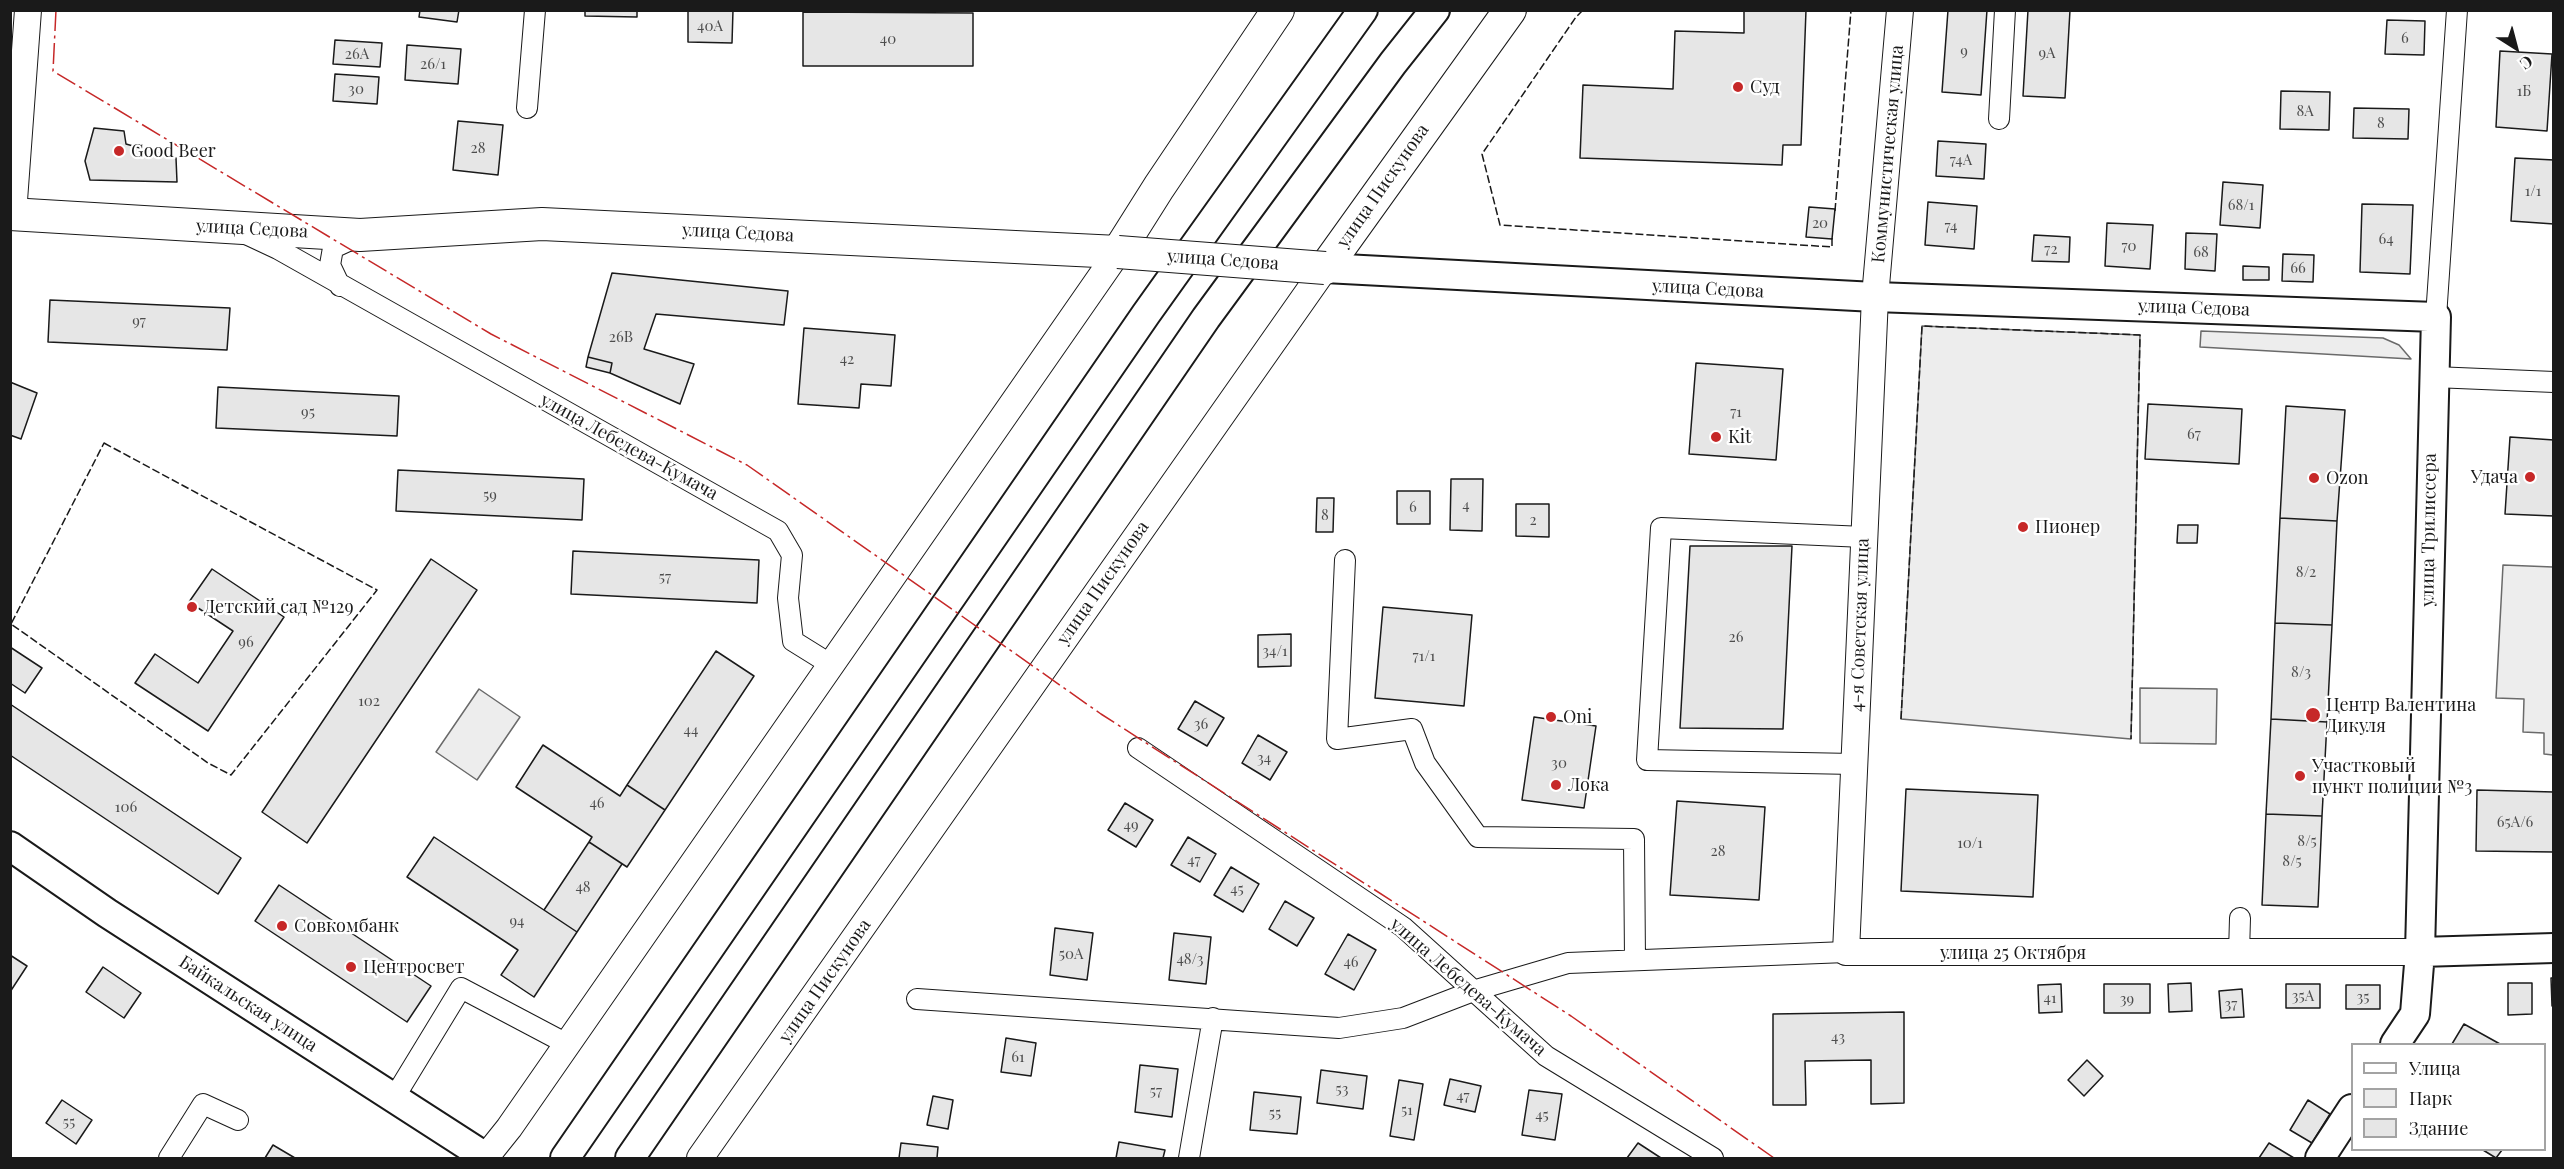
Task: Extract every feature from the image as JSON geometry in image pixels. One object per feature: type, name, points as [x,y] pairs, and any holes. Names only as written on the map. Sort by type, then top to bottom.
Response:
[{"type":"main road","points":[[1118,252],[1278,10]]},
{"type":"main road","points":[[565,1158],[1146,314],[1363,10]]},
{"type":"main road","points":[[630,1158],[1206,318],[1393,63],[1435,10]]},
{"type":"main road","name":"улица Пискунова","points":[[1325,268],[1510,10]]},
{"type":"main road","name":"улица Седова","points":[[12,214],[360,235],[542,224],[1018,246],[1325,268],[1875,297],[2436,317]]},
{"type":"main road","name":"улица Трилиссера","points":[[2396,1043],[2415,1014],[2420,951],[2436,317]]},
{"type":"main road","name":"Байкальская улица","points":[[10,846],[107,913],[486,1158]]},
{"type":"main road","name":"улица 25 Октября","points":[[2420,951],[2553,948]]},
{"type":"main road","points":[[2320,1158],[2351,1111]]},
{"type":"street","points":[[12,214],[28,10]]},
{"type":"street","points":[[527,108],[535,10]]},
{"type":"street","name":"Коммунистическая улица","points":[[1875,297],[1900,10]]},
{"type":"street","points":[[1999,119],[2005,10]]},
{"type":"street","name":"улица Трилиссера","points":[[2436,317],[2457,10]]},
{"type":"street","name":"улица Лебедева-Кумача","points":[[234,228],[278,249],[778,531],[792,555],[788,598],[793,642],[830,664]]},
{"type":"street","points":[[340,286],[330,265],[333,249],[360,235]]},
{"type":"street","points":[[486,1158],[1118,252]]},
{"type":"street","name":"улица Пискунова","points":[[700,1158],[1325,268]]},
{"type":"street","name":"4-я Советская улица","points":[[1846,952],[1875,297]]},
{"type":"street","points":[[2434,377],[2553,382]]},
{"type":"street","points":[[1854,764],[1647,760],[1661,528],[1864,537]]},
{"type":"street","points":[[1345,560],[1337,739],[1413,729],[1425,763],[1478,837],[1634,839],[1635,960]]},
{"type":"street","name":"улица Лебедева-Кумача","points":[[1138,748],[1403,927],[1476,990],[1546,1056],[1713,1158]]},
{"type":"street","points":[[2240,918],[2240,953]]},
{"type":"street","name":"улица 25 Октября","points":[[917,999],[1339,1028],[1403,1018],[1476,990],[1568,963],[1846,952],[2420,951]]},
{"type":"street","points":[[394,1098],[461,988],[567,1044]]},
{"type":"street","points":[[1189,1158],[1213,1018]]},
{"type":"street","points":[[169,1158],[203,1104],[238,1120]]},
{"type":"green space","name":"Пионер","points":[[1922,326],[2140,335],[2131,739],[1901,719]]},
{"type":"green space","points":[[2201,331],[2383,338],[2399,345],[2411,359],[2200,347]]},
{"type":"green space","points":[[2503,565],[2553,567],[2553,755],[2544,754],[2544,733],[2523,732],[2524,699],[2496,698]]},
{"type":"green space","points":[[2140,688],[2217,689],[2216,744],[2140,743]]},
{"type":"green space","points":[[479,689],[520,717],[477,780],[436,752]]},
{"type":"building","points":[[420,10],[459,10],[457,22],[419,17]]},
{"type":"building","points":[[585,10],[637,10],[637,17],[585,16]]},
{"type":"building","points":[[688,10],[733,10],[732,43],[688,42]]},
{"type":"building","name":"Суд","points":[[1744,10],[1806,10],[1801,145],[1783,145],[1782,165],[1580,158],[1583,85],[1673,89],[1675,31],[1744,33]]},
{"type":"building","points":[[1948,10],[1987,10],[1981,95],[1942,92]]},
{"type":"building","points":[[2028,10],[2070,10],[2065,98],[2023,96]]},
{"type":"building","points":[[803,12],[973,13],[973,66],[803,66]]},
{"type":"building","points":[[2387,20],[2425,21],[2424,55],[2385,54]]},
{"type":"building","points":[[335,40],[382,43],[380,67],[333,64]]},
{"type":"building","points":[[407,45],[461,49],[458,84],[405,80]]},
{"type":"building","points":[[2500,51],[2552,54],[2547,131],[2496,127]]},
{"type":"building","points":[[335,74],[379,77],[377,104],[333,101]]},
{"type":"building","points":[[2281,91],[2330,92],[2329,130],[2280,129]]},
{"type":"building","points":[[2354,108],[2409,109],[2408,139],[2353,138]]},
{"type":"building","points":[[458,121],[503,125],[498,175],[453,170]]},
{"type":"building","name":"Good Beer","points":[[94,128],[124,131],[126,144],[176,158],[177,182],[90,180],[85,161]]},
{"type":"building","points":[[1938,141],[1986,144],[1984,179],[1936,176]]},
{"type":"building","points":[[2515,158],[2554,160],[2554,224],[2511,221]]},
{"type":"building","points":[[2223,182],[2263,185],[2260,228],[2220,225]]},
{"type":"building","points":[[1928,202],[1977,206],[1974,249],[1925,245]]},
{"type":"building","points":[[2362,204],[2413,205],[2410,274],[2360,272]]},
{"type":"building","points":[[1809,207],[1835,209],[1832,239],[1806,237]]},
{"type":"building","points":[[2107,223],[2153,225],[2150,269],[2105,266]]},
{"type":"building","points":[[2186,233],[2217,234],[2215,271],[2185,269]]},
{"type":"building","points":[[2034,235],[2070,237],[2069,262],[2032,261]]},
{"type":"building","points":[[2283,254],[2314,255],[2313,282],[2282,281]]},
{"type":"building","points":[[2243,266],[2269,267],[2269,280],[2243,280]]},
{"type":"building","points":[[612,273],[788,291],[784,325],[656,314],[644,349],[694,364],[680,404],[610,373],[612,363],[588,357]]},
{"type":"building","points":[[50,300],[230,308],[227,350],[48,342]]},
{"type":"building","points":[[804,328],[895,335],[891,386],[861,384],[859,408],[798,404]]},
{"type":"building","points":[[588,357],[612,363],[610,373],[586,367]]},
{"type":"building","points":[[1696,363],[1783,369],[1776,460],[1689,454]]},
{"type":"building","points":[[10,382],[37,393],[21,439],[10,435]]},
{"type":"building","points":[[218,387],[399,396],[397,436],[216,428]]},
{"type":"building","points":[[2148,404],[2242,409],[2239,464],[2145,459]]},
{"type":"building","points":[[2286,406],[2345,410],[2337,521],[2280,518]]},
{"type":"building","name":"Удача","points":[[2510,437],[2554,440],[2554,516],[2505,514]]},
{"type":"building","points":[[398,470],[584,479],[582,520],[396,511]]},
{"type":"building","points":[[1451,479],[1483,479],[1482,531],[1450,530]]},
{"type":"building","points":[[1397,491],[1430,491],[1430,524],[1397,524]]},
{"type":"building","points":[[1317,498],[1334,498],[1333,532],[1316,532]]},
{"type":"building","points":[[1516,504],[1549,504],[1549,537],[1516,536]]},
{"type":"building","points":[[2280,518],[2337,521],[2332,625],[2275,623]]},
{"type":"building","points":[[2178,525],[2198,525],[2197,543],[2177,543]]},
{"type":"building","points":[[1690,546],[1792,546],[1783,729],[1680,728]]},
{"type":"building","points":[[573,551],[759,560],[757,603],[571,594]]},
{"type":"building","points":[[431,559],[477,590],[307,843],[262,812]]},
{"type":"building","points":[[212,569],[284,617],[208,731],[135,683],[155,654],[198,683],[233,631],[189,602]]},
{"type":"building","points":[[1383,607],[1472,615],[1464,706],[1375,698]]},
{"type":"building","points":[[2275,623],[2332,625],[2327,722],[2271,719]]},
{"type":"building","points":[[1291,634],[1291,666],[1258,667],[1258,635]]},
{"type":"building","points":[[10,647],[42,668],[25,693],[10,683]]},
{"type":"building","points":[[716,651],[754,676],[665,810],[627,785]]},
{"type":"building","points":[[1195,701],[1224,718],[1207,746],[1178,729]]},
{"type":"building","points":[[10,704],[241,858],[218,894],[10,755]]},
{"type":"building","points":[[1534,717],[1596,726],[1584,808],[1522,800]]},
{"type":"building","points":[[2271,719],[2327,722],[2322,816],[2266,814]]},
{"type":"building","points":[[1258,735],[1287,752],[1270,780],[1242,763]]},
{"type":"building","points":[[543,745],[620,796],[627,785],[665,810],[627,867],[589,842],[592,837],[516,787]]},
{"type":"building","points":[[1906,789],[2038,795],[2033,897],[1901,891]]},
{"type":"building","points":[[2477,790],[2554,792],[2554,852],[2476,851]]},
{"type":"building","points":[[1677,801],[1765,807],[1759,900],[1670,895]]},
{"type":"building","points":[[1125,803],[1153,820],[1136,847],[1108,830]]},
{"type":"building","points":[[2266,814],[2322,816],[2318,907],[2262,905]]},
{"type":"building","points":[[434,837],[577,932],[534,997],[501,975],[518,950],[407,877]]},
{"type":"building","points":[[1188,837],[1216,854],[1200,882],[1171,865]]},
{"type":"building","points":[[589,842],[622,864],[577,932],[544,910]]},
{"type":"building","points":[[1231,867],[1259,884],[1243,912],[1214,895]]},
{"type":"building","points":[[279,885],[431,986],[407,1022],[255,921]]},
{"type":"building","points":[[1285,901],[1314,918],[1297,946],[1269,929]]},
{"type":"building","points":[[1055,928],[1093,933],[1087,980],[1050,975]]},
{"type":"building","points":[[1174,933],[1211,937],[1206,984],[1169,980]]},
{"type":"building","points":[[1348,934],[1376,950],[1354,990],[1325,974]]},
{"type":"building","points":[[10,955],[27,966],[10,992]]},
{"type":"building","points":[[103,967],[141,993],[124,1018],[86,992]]},
{"type":"building","points":[[2551,978],[2554,978],[2554,1006],[2552,1006]]},
{"type":"building","points":[[2191,983],[2192,1011],[2169,1012],[2168,984]]},
{"type":"building","points":[[2508,983],[2532,983],[2532,1014],[2508,1015]]},
{"type":"building","points":[[2061,984],[2062,1012],[2039,1013],[2038,985]]},
{"type":"building","points":[[2104,984],[2150,984],[2150,1013],[2104,1013]]},
{"type":"building","points":[[2286,984],[2320,984],[2320,1008],[2286,1008]]},
{"type":"building","points":[[2346,985],[2380,985],[2380,1009],[2346,1009]]},
{"type":"building","points":[[2242,989],[2244,1017],[2221,1018],[2219,991]]},
{"type":"building","points":[[1904,1012],[1904,1103],[1871,1104],[1871,1060],[1805,1061],[1806,1105],[1773,1105],[1773,1014]]},
{"type":"building","points":[[2464,1024],[2498,1043],[2453,1043]]},
{"type":"building","points":[[1006,1038],[1036,1043],[1031,1076],[1001,1072]]},
{"type":"building","points":[[2087,1060],[2103,1076],[2084,1096],[2068,1080]]},
{"type":"building","points":[[1140,1065],[1178,1069],[1172,1117],[1135,1112]]},
{"type":"building","points":[[1321,1070],[1367,1076],[1363,1109],[1317,1103]]},
{"type":"building","points":[[1450,1079],[1481,1086],[1475,1112],[1444,1105]]},
{"type":"building","points":[[1399,1080],[1423,1084],[1414,1140],[1390,1136]]},
{"type":"building","points":[[1529,1090],[1562,1094],[1555,1140],[1522,1135]]},
{"type":"building","points":[[1254,1092],[1301,1097],[1297,1134],[1250,1130]]},
{"type":"building","points":[[933,1096],[953,1100],[948,1129],[927,1125]]},
{"type":"building","points":[[62,1100],[92,1120],[76,1144],[46,1123]]},
{"type":"building","points":[[2308,1100],[2330,1114],[2312,1143],[2290,1130]]},
{"type":"building","points":[[1119,1142],[1165,1150],[1163,1158],[1116,1158]]},
{"type":"building","points":[[901,1143],[938,1147],[937,1158],[899,1158]]},
{"type":"building","points":[[1638,1143],[1661,1158],[1627,1158]]},
{"type":"building","points":[[2269,1143],[2294,1158],[2259,1158]]},
{"type":"building","points":[[273,1145],[295,1158],[265,1158]]},
{"type":"building","points":[[2485,1151],[2501,1151],[2496,1158]]},
{"type":"fence","points":[[1583,10],[1482,154],[1500,225],[1832,247],[1832,235]]},
{"type":"fence","points":[[1835,211],[1851,10]]},
{"type":"fence","points":[[1901,719],[1922,326],[2140,335],[2131,739]]},
{"type":"fence","points":[[104,443],[377,590],[231,775],[208,763],[11,624],[104,443]]},
{"type":"power","points":[[56,10],[53,71],[491,334],[747,465],[1101,714],[1571,1016],[1774,1158]]},
{"type":"place","name":"Суд","points":[[1738,87]]},
{"type":"place","name":"Good Beer","points":[[119,151]]},
{"type":"place","name":"Kit","points":[[1716,437]]},
{"type":"place","name":"Удача","points":[[2530,477]]},
{"type":"place","name":"Ozon","points":[[2314,478]]},
{"type":"place","name":"Пионер","points":[[2023,527]]},
{"type":"place","name":"Детский сад №129","points":[[192,607]]},
{"type":"place","name":"Центр Валентина Дикуля","points":[[2313,715]]},
{"type":"place","name":"Oni","points":[[1551,717]]},
{"type":"place","name":"Участковый пункт полиции №3","points":[[2300,776]]},
{"type":"place","name":"Лока","points":[[1556,785]]},
{"type":"place","name":"Совкомбанк","points":[[282,926]]},
{"type":"place","name":"Центросвет","points":[[351,967]]}]
